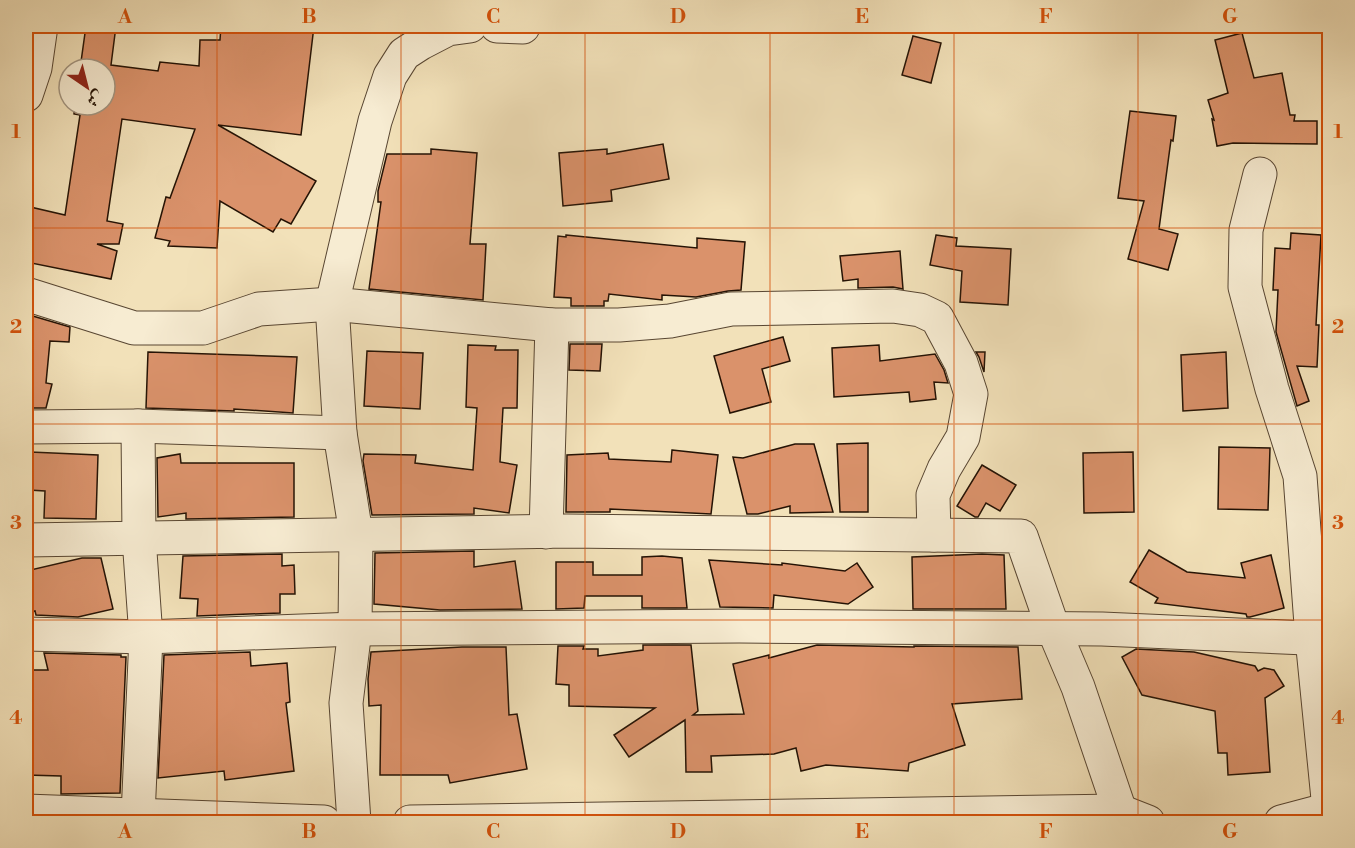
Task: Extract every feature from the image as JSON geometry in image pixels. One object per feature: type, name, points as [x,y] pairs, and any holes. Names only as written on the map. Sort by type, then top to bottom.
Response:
[{"type":"street","points":[[26,95],[35,68],[41,26]]},
{"type":"street","points":[[354,822],[346,703],[355,629],[356,534],[340,433],[332,304],[375,121],[390,76],[404,54],[421,43],[448,29],[470,26]]},
{"type":"street","points":[[1260,174],[1246,230],[1245,287],[1272,389],[1300,476],[1321,638],[1329,809],[1281,822]]},
{"type":"street","points":[[26,294],[134,328],[203,328],[259,309],[332,304],[552,325],[619,325],[670,321],[731,309],[893,306],[920,309],[937,318],[961,363],[971,393],[963,437],[933,495],[934,535]]},
{"type":"street","points":[[546,532],[552,325]]},
{"type":"street","points":[[26,427],[138,426],[340,433]]},
{"type":"street","points":[[138,426],[139,538],[146,637],[138,816]]},
{"type":"street","points":[[26,540],[546,532],[1021,536],[1053,628],[1134,817],[410,822]]},
{"type":"street","points":[[26,634],[146,637],[355,629],[739,626],[1053,628],[1321,638]]},
{"type":"street","points":[[26,811],[324,822]]},
{"type":"building","points":[[86,26],[116,26],[112,57],[82,57]]},
{"type":"building","points":[[221,26],[314,26],[301,135],[218,125],[316,181],[291,224],[281,219],[273,232],[220,201],[217,248],[168,246],[170,241],[155,238],[166,197],[170,198],[195,129],[122,119],[107,221],[123,224],[119,244],[97,244],[117,251],[111,279],[26,262],[26,206],[65,215],[80,117],[117,117],[117,66],[158,71],[160,62],[199,66],[200,40],[220,40]]},
{"type":"building","points":[[1242,33],[1254,78],[1282,73],[1290,115],[1295,115],[1294,121],[1317,121],[1317,144],[1233,143],[1217,146],[1212,119],[1214,120],[1208,100],[1228,93],[1215,40]]},
{"type":"building","points":[[913,36],[941,43],[931,83],[902,75]]},
{"type":"building","points":[[1130,111],[1176,116],[1159,229],[1178,234],[1168,270],[1128,259],[1144,201],[1118,198]]},
{"type":"building","points":[[663,144],[669,179],[611,190],[612,201],[563,206],[559,153],[607,149],[607,154]]},
{"type":"building","points":[[431,149],[477,153],[470,244],[486,244],[483,300],[369,289],[381,202],[378,202],[378,191],[387,154],[431,154]]},
{"type":"building","points":[[1291,233],[1321,235],[1316,325],[1319,325],[1317,367],[1297,366],[1309,401],[1297,406],[1276,332],[1278,290],[1273,290],[1275,248],[1290,249]]},
{"type":"building","points":[[566,235],[697,248],[697,238],[745,242],[741,290],[696,297],[662,295],[662,300],[609,294],[608,301],[604,301],[604,306],[571,306],[571,298],[554,297],[558,236],[566,237]]},
{"type":"building","points":[[936,235],[957,238],[956,246],[1011,249],[1008,305],[960,302],[962,271],[930,265]]},
{"type":"building","points":[[900,251],[903,289],[858,288],[858,279],[843,281],[840,256]]},
{"type":"building","points":[[26,314],[70,327],[69,342],[50,341],[46,383],[52,384],[46,408],[26,408]]},
{"type":"building","points":[[783,337],[790,361],[762,369],[771,402],[730,413],[714,356]]},
{"type":"building","points":[[570,344],[602,344],[600,371],[569,370]]},
{"type":"building","points":[[468,345],[496,346],[495,350],[518,350],[517,408],[503,408],[500,462],[517,465],[509,513],[474,508],[474,514],[372,515],[363,461],[364,454],[416,455],[415,463],[473,470],[477,408],[466,407]]},
{"type":"building","points":[[879,345],[880,361],[935,354],[948,383],[934,382],[936,399],[910,402],[909,392],[834,397],[832,348]]},
{"type":"building","points":[[367,351],[423,353],[420,409],[364,406]]},
{"type":"building","points":[[148,352],[297,357],[293,413],[234,409],[234,411],[146,408]]},
{"type":"building","points":[[976,352],[985,352],[984,372],[979,357]]},
{"type":"building","points":[[1226,352],[1228,408],[1183,411],[1181,355]]},
{"type":"building","points":[[868,443],[868,512],[840,512],[837,444]]},
{"type":"building","points":[[795,444],[814,444],[833,512],[790,513],[790,506],[758,514],[747,514],[733,457],[743,458]]},
{"type":"building","points":[[1219,447],[1270,448],[1268,510],[1218,509]]},
{"type":"building","points":[[672,450],[718,455],[711,514],[610,509],[610,512],[566,512],[567,455],[608,453],[609,459],[671,462]]},
{"type":"building","points":[[30,452],[98,455],[96,519],[44,518],[45,491],[29,490]]},
{"type":"building","points":[[1133,452],[1134,512],[1084,513],[1083,453]]},
{"type":"building","points":[[180,454],[181,463],[294,463],[294,517],[186,519],[186,513],[158,517],[157,458]]},
{"type":"building","points":[[982,465],[1016,485],[1000,511],[986,503],[978,517],[975,517],[957,506]]},
{"type":"building","points":[[1149,550],[1187,572],[1245,578],[1241,563],[1271,555],[1284,608],[1247,617],[1246,614],[1155,603],[1158,598],[1130,582]]},
{"type":"building","points":[[474,551],[474,567],[515,561],[522,609],[440,610],[374,604],[375,553]]},
{"type":"building","points":[[282,554],[282,566],[294,565],[295,594],[280,594],[280,613],[197,616],[198,599],[180,598],[183,556]]},
{"type":"building","points":[[1004,555],[1006,609],[913,609],[912,557]]},
{"type":"building","points":[[642,557],[682,558],[687,608],[642,608],[642,596],[585,596],[584,608],[556,609],[556,562],[593,562],[593,575],[642,575]]},
{"type":"building","points":[[82,558],[101,558],[113,609],[78,617],[36,615],[35,611],[26,613],[26,571]]},
{"type":"building","points":[[709,560],[782,565],[782,563],[845,571],[857,563],[873,587],[848,604],[774,595],[773,608],[720,607]]},
{"type":"building","points":[[643,645],[691,645],[698,711],[693,715],[744,714],[733,664],[769,655],[769,658],[817,645],[1018,647],[1022,699],[952,704],[965,745],[909,763],[908,771],[826,765],[801,771],[796,748],[774,754],[711,756],[712,772],[686,772],[685,720],[629,757],[614,735],[655,708],[569,706],[569,685],[556,684],[558,646],[584,646],[583,649],[598,649],[598,656],[643,650]]},
{"type":"building","points":[[506,647],[509,715],[517,714],[527,769],[450,783],[448,775],[380,775],[381,705],[369,706],[368,679],[371,652]]},
{"type":"building","points":[[1136,649],[1194,652],[1255,666],[1258,671],[1264,668],[1274,670],[1284,686],[1265,698],[1270,772],[1228,775],[1227,753],[1218,753],[1215,711],[1142,695],[1122,657]]},
{"type":"building","points":[[250,652],[251,666],[287,663],[290,702],[286,703],[294,771],[225,780],[224,771],[158,778],[164,655]]},
{"type":"building","points":[[44,653],[126,657],[120,793],[61,794],[61,776],[26,775],[26,670],[48,670]]}]
